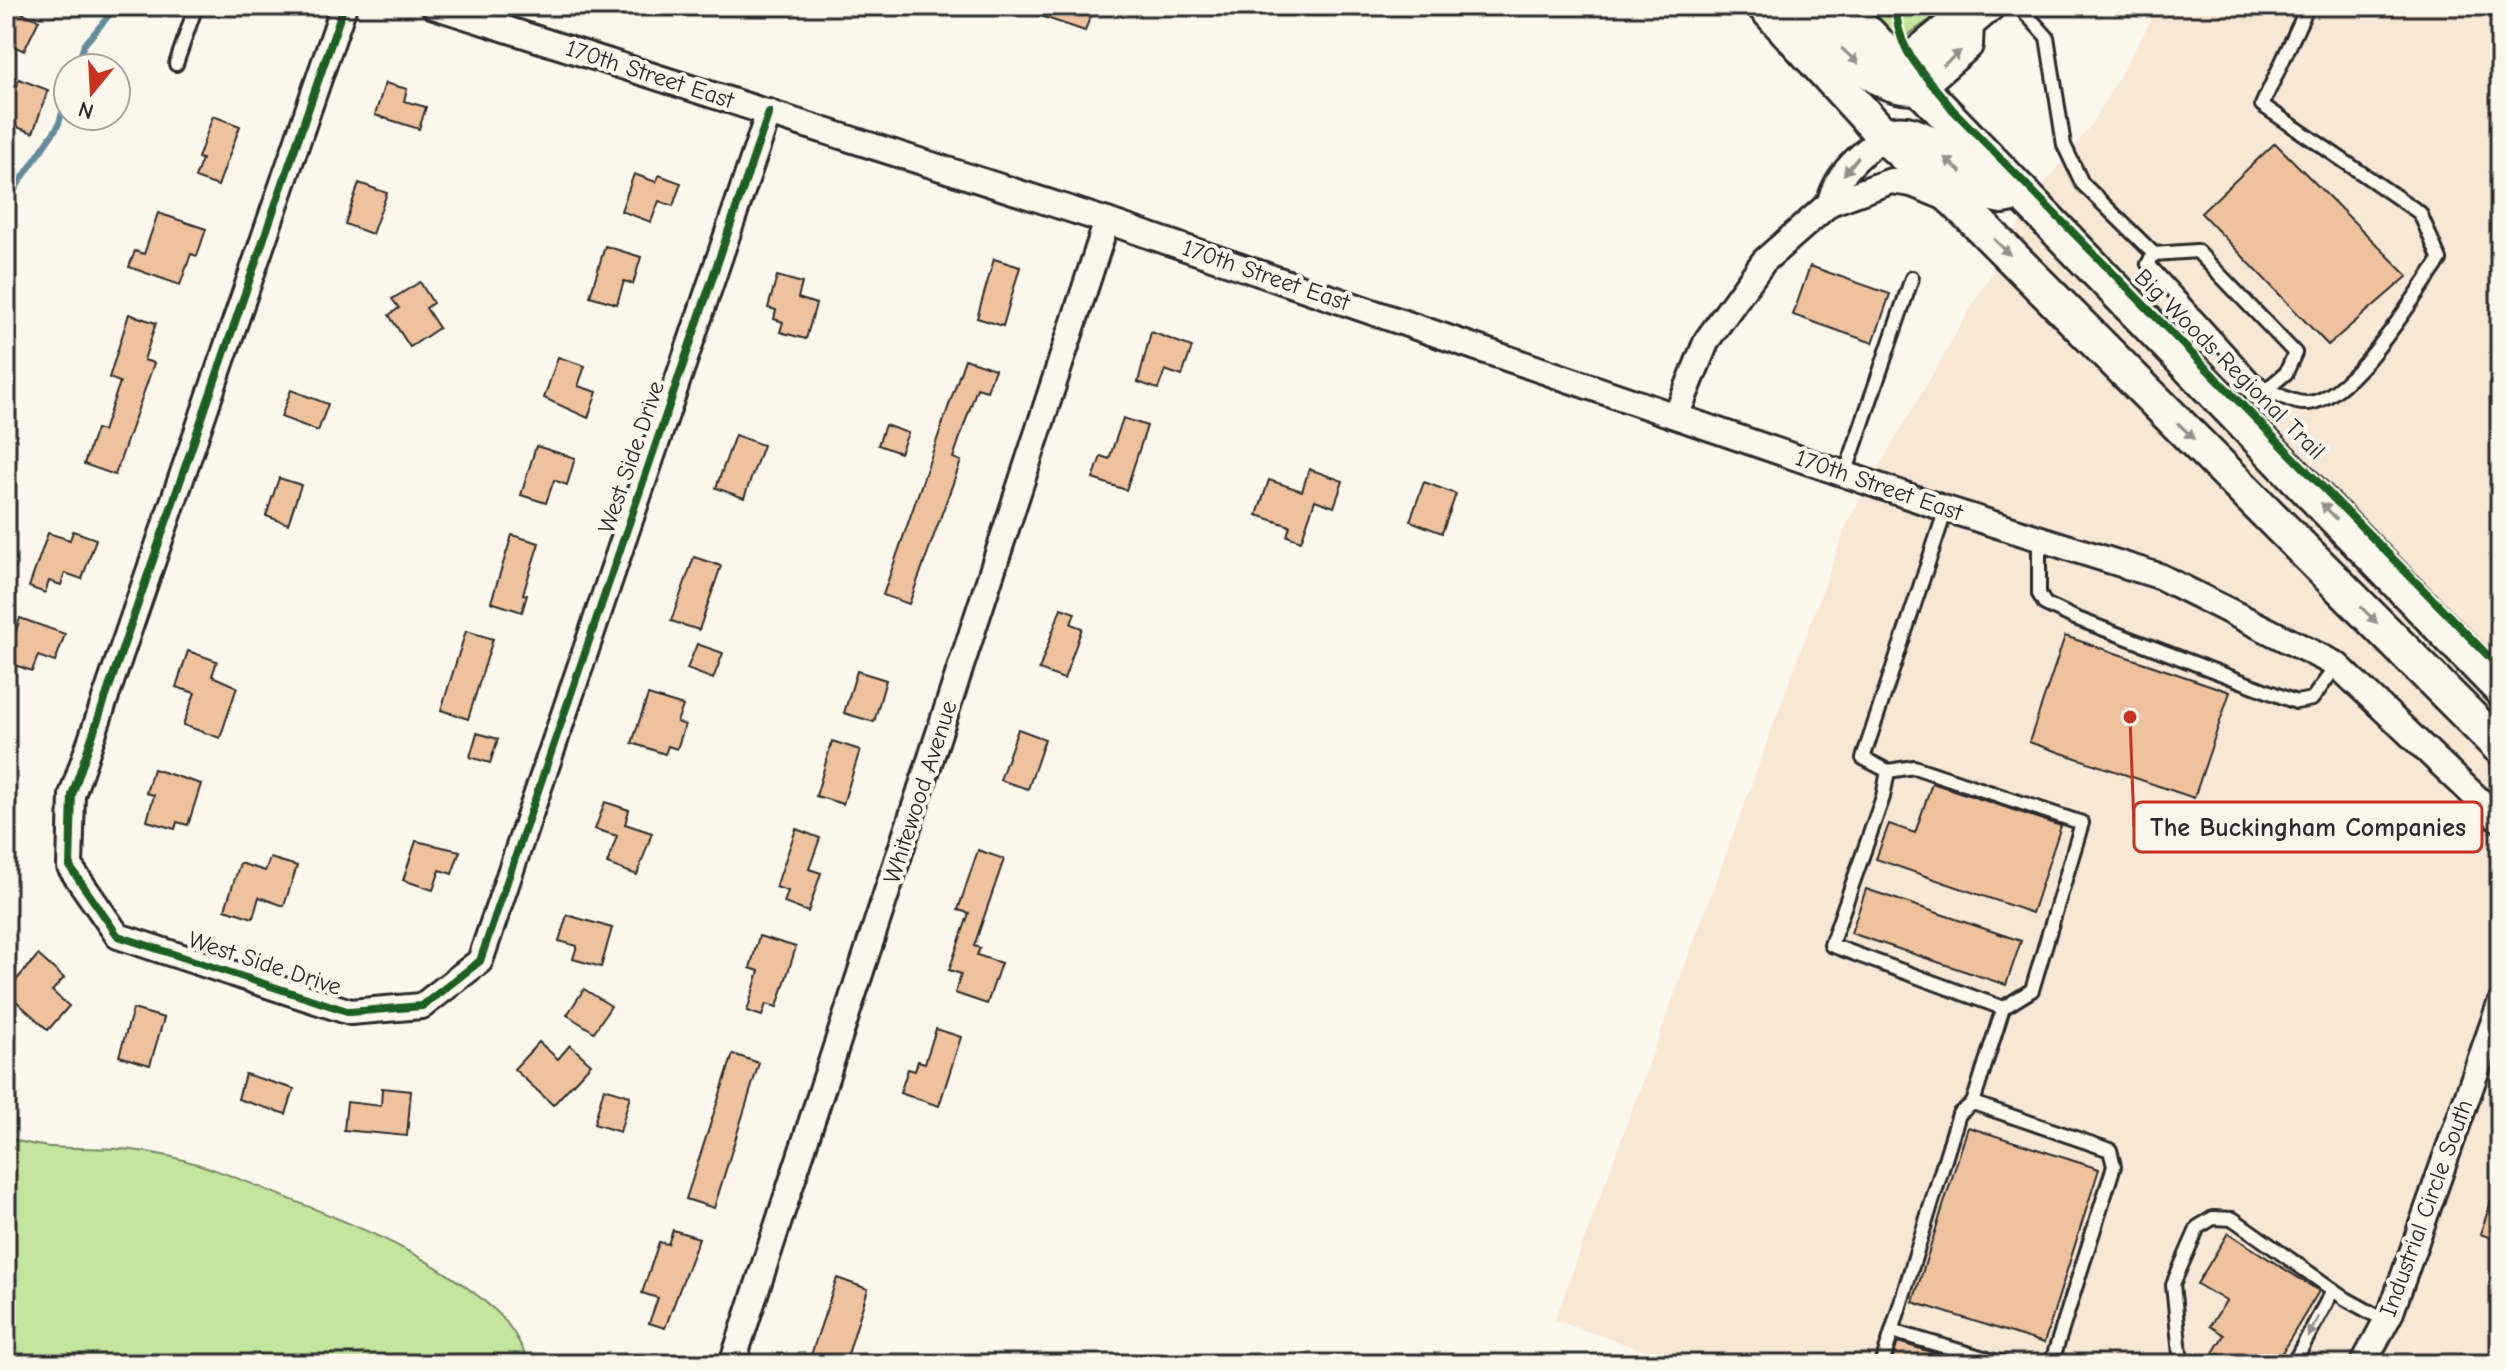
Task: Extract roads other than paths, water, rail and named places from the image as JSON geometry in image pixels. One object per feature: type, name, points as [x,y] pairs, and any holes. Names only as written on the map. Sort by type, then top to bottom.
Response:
[{"type":"main road","points":[[1841,6],[2500,688]]},
{"type":"main road","points":[[1774,15],[1811,26],[1832,39],[1861,67],[1909,87],[1911,76]]},
{"type":"main road","points":[[1774,15],[1884,136],[1957,202],[2500,747]]},
{"type":"main road","points":[[1884,136],[1896,133],[1931,146],[1974,184],[2001,196],[2021,192]]},
{"type":"street","name":"West Side Drive","points":[[344,6],[72,795],[70,867],[118,936],[350,1012],[422,1006],[480,961],[769,112]]},
{"type":"street","name":"170th Street East","points":[[434,6],[1107,221],[1946,509],[2159,576],[2337,665],[2500,820]]},
{"type":"street","points":[[1911,76],[1967,45],[1979,15]]},
{"type":"street","points":[[1830,203],[1833,188],[1863,152],[1884,136]]},
{"type":"street","points":[[1676,416],[1707,340],[1756,272],[1830,203],[1891,181],[1912,184],[1957,202]]},
{"type":"street","name":"Whitewood Avenue","points":[[732,1364],[1107,221]]},
{"type":"street","name":"Industrial Circle South","points":[[2363,1364],[2386,1321],[2499,1012]]},
{"type":"lane","points":[[176,64],[196,6]]},
{"type":"lane","points":[[2019,6],[2047,37],[2064,145],[2082,183],[2154,254],[2197,251],[2295,353],[2286,373],[2267,389]]},
{"type":"lane","points":[[2154,254],[2148,264],[2184,307],[2253,379],[2290,400],[2309,403],[2335,392],[2371,358],[2440,260],[2420,213],[2262,105],[2308,6]]},
{"type":"lane","points":[[1845,474],[1912,278]]},
{"type":"lane","points":[[1882,1364],[1959,1114],[1973,1103],[2003,1008],[2032,990],[2082,823],[1914,767],[1888,771],[1863,758],[1946,509]]},
{"type":"lane","points":[[2039,537],[2039,594],[2045,604],[2075,618],[2296,702],[2312,699],[2337,665]]},
{"type":"lane","points":[[1888,771],[1883,797],[1831,945],[2003,1008]]},
{"type":"lane","points":[[1973,1103],[2110,1150],[2114,1166],[2051,1364]]},
{"type":"lane","points":[[2181,1364],[2173,1284],[2198,1227],[2213,1218],[2233,1219],[2333,1290],[2386,1321]]},
{"type":"lane","points":[[2293,1364],[2333,1290]]},
{"type":"lane","points":[[1892,1331],[2004,1364]]},
{"type":"waterway","points":[[82,52],[117,6]]},
{"type":"waterway","points":[[6,202],[54,132]]},
{"type":"place","name":"The Buckingham Companies","points":[[2130,717]]}]
